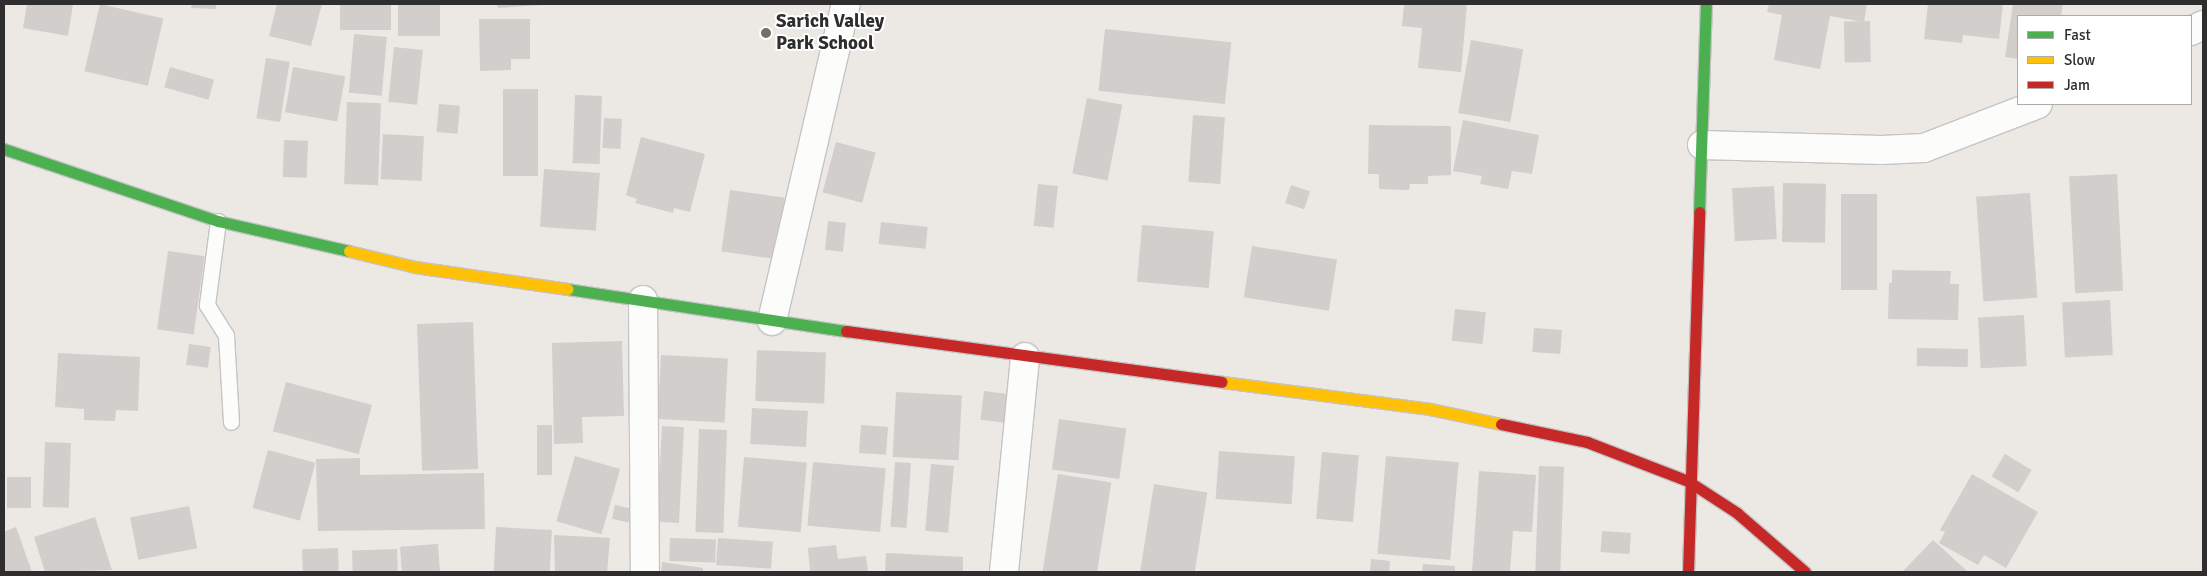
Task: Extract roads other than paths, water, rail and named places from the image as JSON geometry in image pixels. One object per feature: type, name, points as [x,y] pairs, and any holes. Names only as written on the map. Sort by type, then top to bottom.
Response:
[{"type":"street","points":[[772,321],[846,4]]},
{"type":"street","points":[[1688,572],[1688,481],[1706,4]]},
{"type":"street","points":[[1702,145],[1881,150],[1924,148],[2035,105]]},
{"type":"street","points":[[4,149],[218,221],[415,267],[1025,357],[1430,409],[1587,442],[1688,481],[1737,513],[1789,555],[1805,572]]},
{"type":"street","points":[[642,300],[645,572]]},
{"type":"street","points":[[1004,572],[1025,357]]},
{"type":"lane","points":[[218,221],[207,305],[226,335],[231,422]]},
{"type":"place","name":"Sarich Valley Park School","points":[[766,33]]}]
